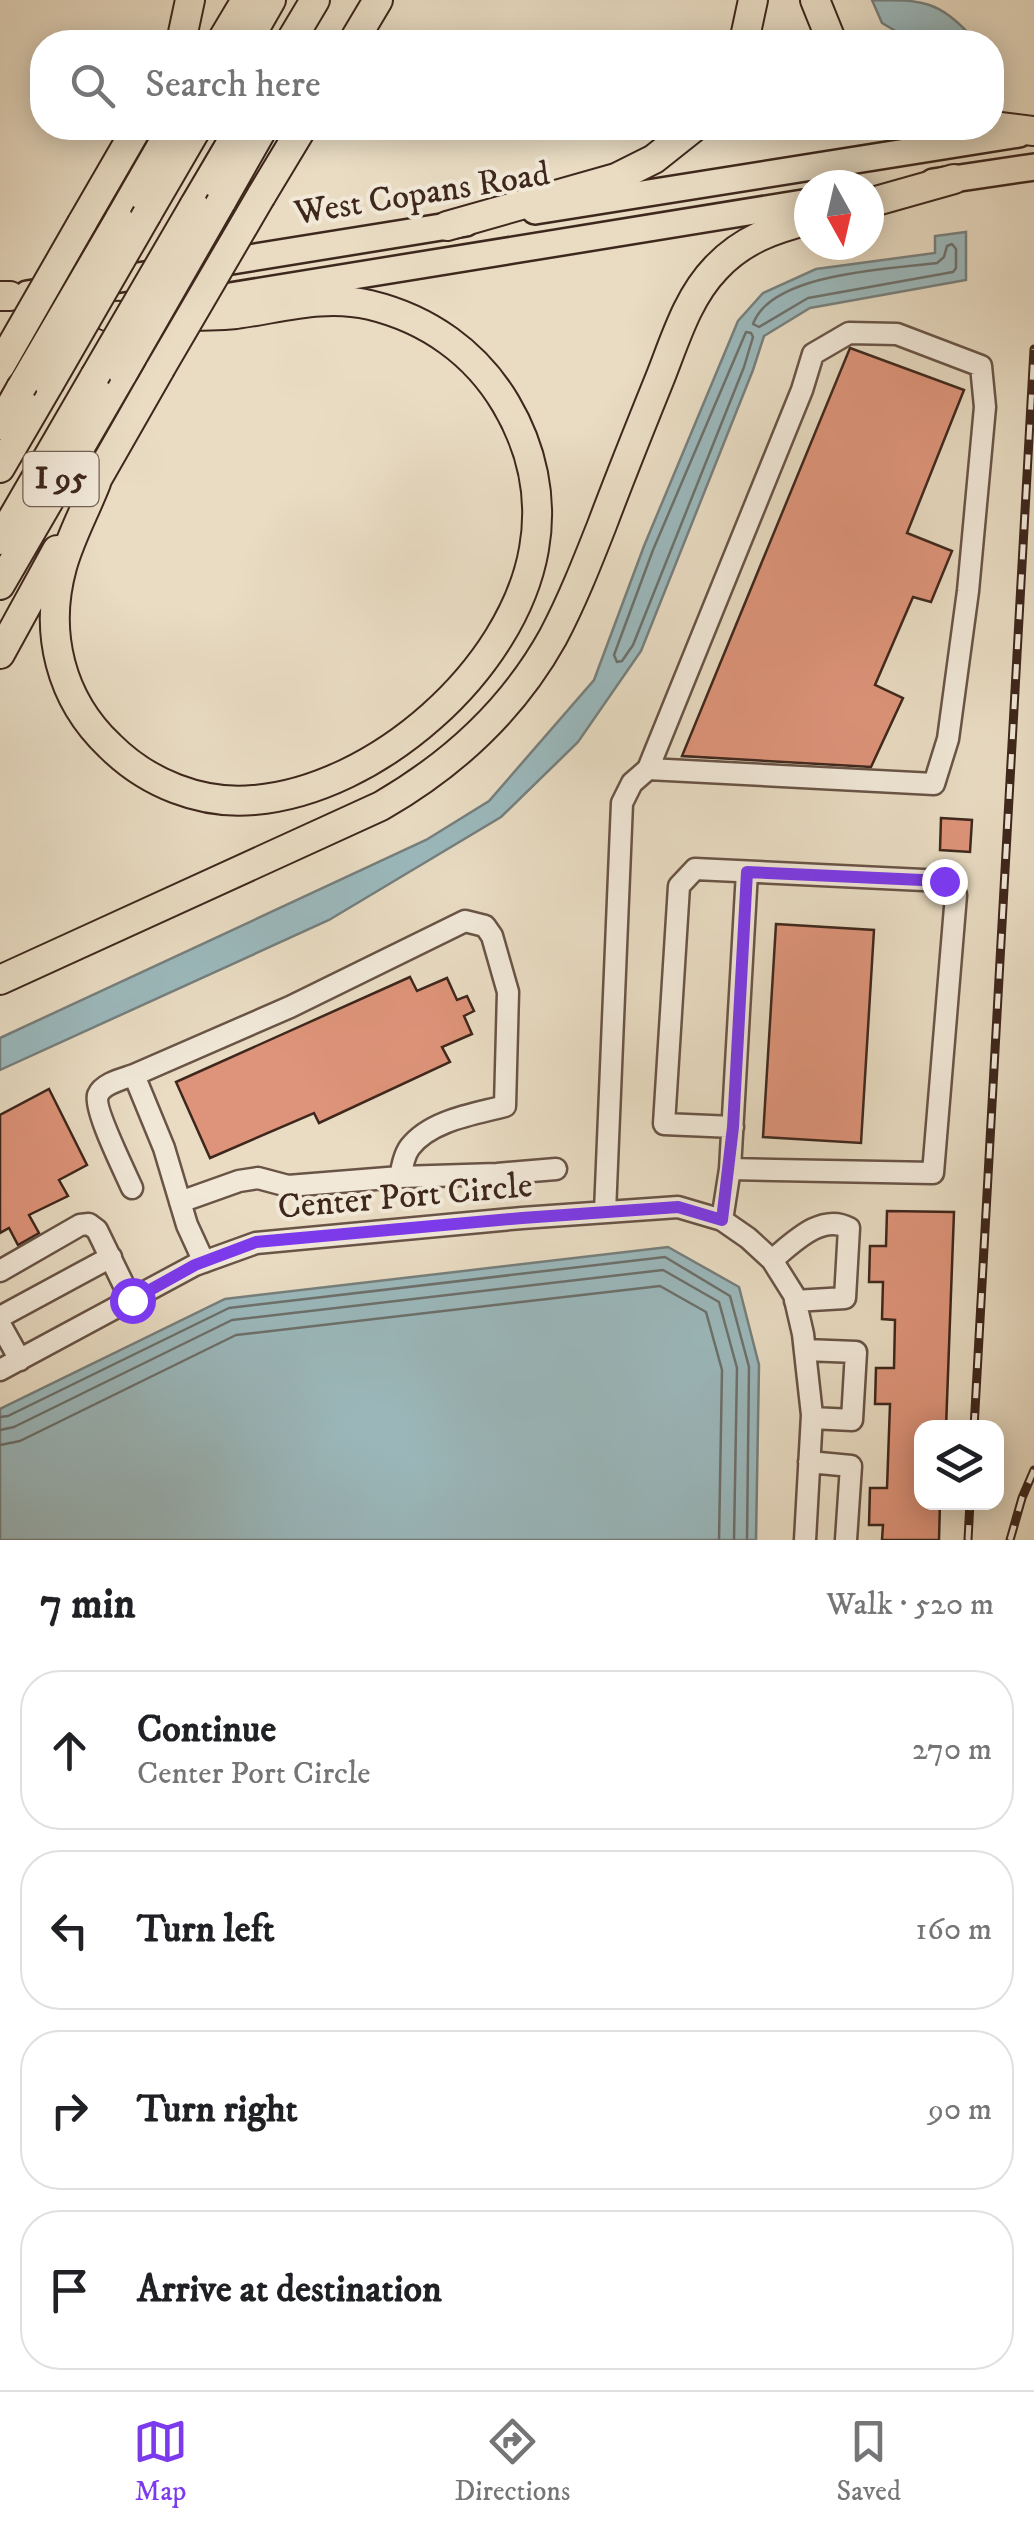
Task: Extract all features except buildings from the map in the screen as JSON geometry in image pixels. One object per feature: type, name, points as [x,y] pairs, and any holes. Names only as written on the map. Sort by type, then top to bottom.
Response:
[{"type":"highway","points":[[184,30],[190,0]]},
{"type":"highway","points":[[228,30],[246,0]]},
{"type":"highway","points":[[253,30],[271,0]]},
{"type":"highway","points":[[297,30],[316,0]]},
{"type":"highway","points":[[318,30],[335,0]]},
{"type":"highway","points":[[359,30],[378,0]]},
{"type":"highway","points":[[747,30],[753,0]]},
{"type":"highway","points":[[816,0],[827,30]]},
{"type":"highway","points":[[1004,127],[1034,131]]},
{"type":"highway","points":[[0,366],[130,140]]},
{"type":"highway","name":"I 95","points":[[0,425],[35,386],[133,217],[167,140]]},
{"type":"highway","points":[[133,217],[188,140]]},
{"type":"highway","points":[[208,204],[235,140]]},
{"type":"highway","name":"I 95","points":[[0,585],[109,374],[208,204],[254,140]]},
{"type":"highway","points":[[0,654],[160,368],[295,140]]},
{"type":"highway","points":[[447,226],[616,178],[654,159],[678,140]]},
{"type":"highway","points":[[884,199],[954,179]]},
{"type":"highway","points":[[0,980],[381,806],[431,774],[476,736],[527,677],[564,616],[680,328],[700,288],[728,256],[753,238],[794,223]]},
{"type":"highway","points":[[96,483],[66,556],[56,594],[56,646],[68,687],[89,723],[125,760],[169,786],[218,799],[264,799],[314,786],[365,763],[422,725],[467,680],[507,624],[524,586],[537,532],[531,460],[511,412],[480,367],[424,325],[370,305],[334,300],[233,314],[108,316]]},
{"type":"highway","points":[[0,540],[109,374]]},
{"type":"highway","points":[[0,468],[35,386]]},
{"type":"main road","name":"West Copans Road","points":[[1004,136],[1034,131]]},
{"type":"main road","name":"West Copans Road","points":[[3,297],[978,140]]},
{"type":"main road","points":[[884,191],[1034,166]]},
{"type":"main road","name":"West Copans Road","points":[[0,333],[794,204]]},
{"type":"street","points":[[605,1212],[622,803],[632,783],[648,769],[795,408],[813,354],[849,334],[897,334],[981,366],[986,407],[968,592],[948,738],[934,784],[648,769]]},
{"type":"street","points":[[730,1168],[933,1172],[956,895],[944,881],[696,869],[678,886],[664,1124],[733,1127]]},
{"type":"street","points":[[722,1220],[733,1127],[747,872]]},
{"type":"street","points":[[132,1188],[100,1114],[100,1091],[290,1007],[464,921],[485,926],[492,936],[508,992],[506,1106],[431,1129],[410,1146],[400,1177]]},
{"type":"street","points":[[134,1076],[204,1262]]},
{"type":"street","points":[[180,1202],[258,1178],[288,1186],[556,1169]]},
{"type":"street","name":"Center Port Circle","points":[[0,1370],[204,1262],[256,1242],[678,1207],[722,1220],[748,1238],[772,1260],[795,1301],[812,1418],[806,1540]]},
{"type":"street","points":[[772,1260],[801,1236],[822,1225],[839,1223],[849,1228],[845,1298],[795,1301]]},
{"type":"street","points":[[0,1271],[89,1224],[97,1230],[132,1300]]},
{"type":"street","points":[[20,1360],[0,1320],[110,1257]]},
{"type":"street","points":[[805,1350],[856,1352],[852,1420],[812,1418]]},
{"type":"street","points":[[809,1462],[852,1466],[846,1540]]},
{"type":"water","points":[[872,0],[928,5],[950,16],[965,30],[894,30],[882,23]]},
{"type":"water","points":[[966,232],[966,280],[810,308],[764,336],[641,651],[578,742],[501,817],[329,920],[0,1070],[0,1038],[426,840],[489,801],[594,680],[644,546],[738,321],[763,293],[816,269],[935,253],[935,236]]},
{"type":"water","points":[[668,1247],[739,1287],[759,1365],[756,1540],[0,1540],[0,1409],[225,1299]]},
{"type":"railway","points":[[974,1420],[1034,349]]},
{"type":"railway","points":[[1010,1540],[1034,1470]]},
{"type":"railway","points":[[968,1540],[970,1510]]},
{"type":"route","points":[[132,1300],[195,1265],[256,1242],[678,1207],[722,1220],[733,1127],[747,872],[944,881]]}]
